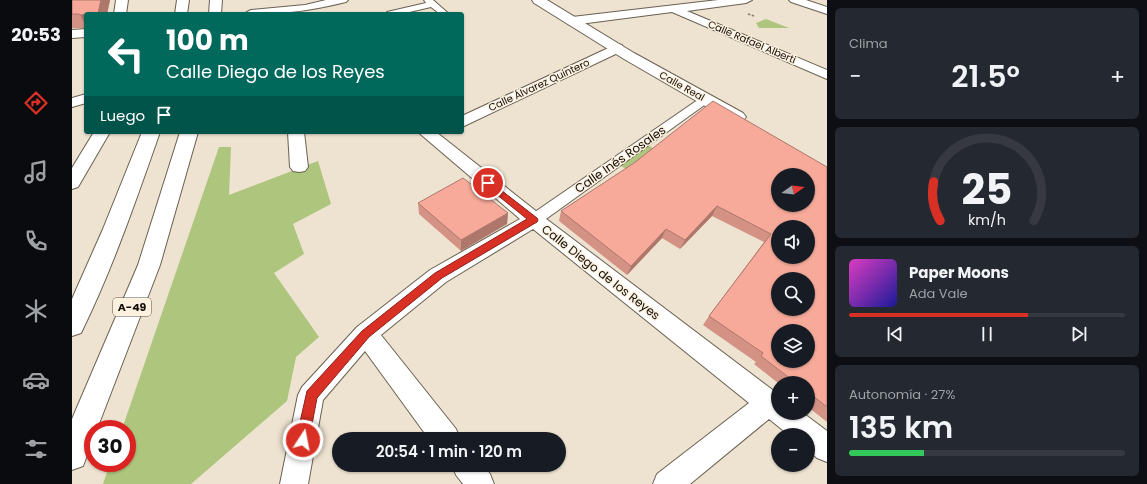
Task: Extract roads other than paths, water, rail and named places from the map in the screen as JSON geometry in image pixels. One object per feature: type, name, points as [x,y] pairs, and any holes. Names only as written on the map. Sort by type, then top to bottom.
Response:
[{"type":"main road","points":[[181,12],[183,0]]},
{"type":"main road","points":[[215,12],[216,0]]},
{"type":"main road","name":"Calle Real","points":[[538,0],[746,123]]},
{"type":"main road","points":[[72,325],[93,282],[150,134]]},
{"type":"main road","name":"A-49","points":[[72,455],[149,265],[188,134]]},
{"type":"street","points":[[120,12],[122,0]]},
{"type":"street","points":[[269,12],[304,8],[342,0]]},
{"type":"street","points":[[572,21],[676,10],[746,0]]},
{"type":"street","points":[[795,0],[827,11]]},
{"type":"street","points":[[397,12],[431,2],[443,12]]},
{"type":"street","name":"Calle Rafael Alberti","points":[[676,10],[825,72]]},
{"type":"street","points":[[72,34],[84,33]]},
{"type":"street","name":"Calle Álvarez Quintero","points":[[464,121],[617,48]]},
{"type":"street","points":[[72,103],[84,99]]},
{"type":"street","name":"Calle Inés Rosales","points":[[534,220],[706,99]]},
{"type":"street","points":[[72,183],[92,146],[101,134]]},
{"type":"street","points":[[296,134],[299,167]]},
{"type":"street","name":"Calle Diego de los Reyes","points":[[432,134],[534,220],[771,404]]},
{"type":"street","points":[[72,151],[92,146]]},
{"type":"street","points":[[294,484],[311,395],[366,334],[438,276],[534,220]]},
{"type":"street","points":[[366,334],[441,432]]},
{"type":"street","points":[[667,484],[771,411]]},
{"type":"street","name":"Calle Diego de los Reyes","points":[[791,420],[827,448]]}]
